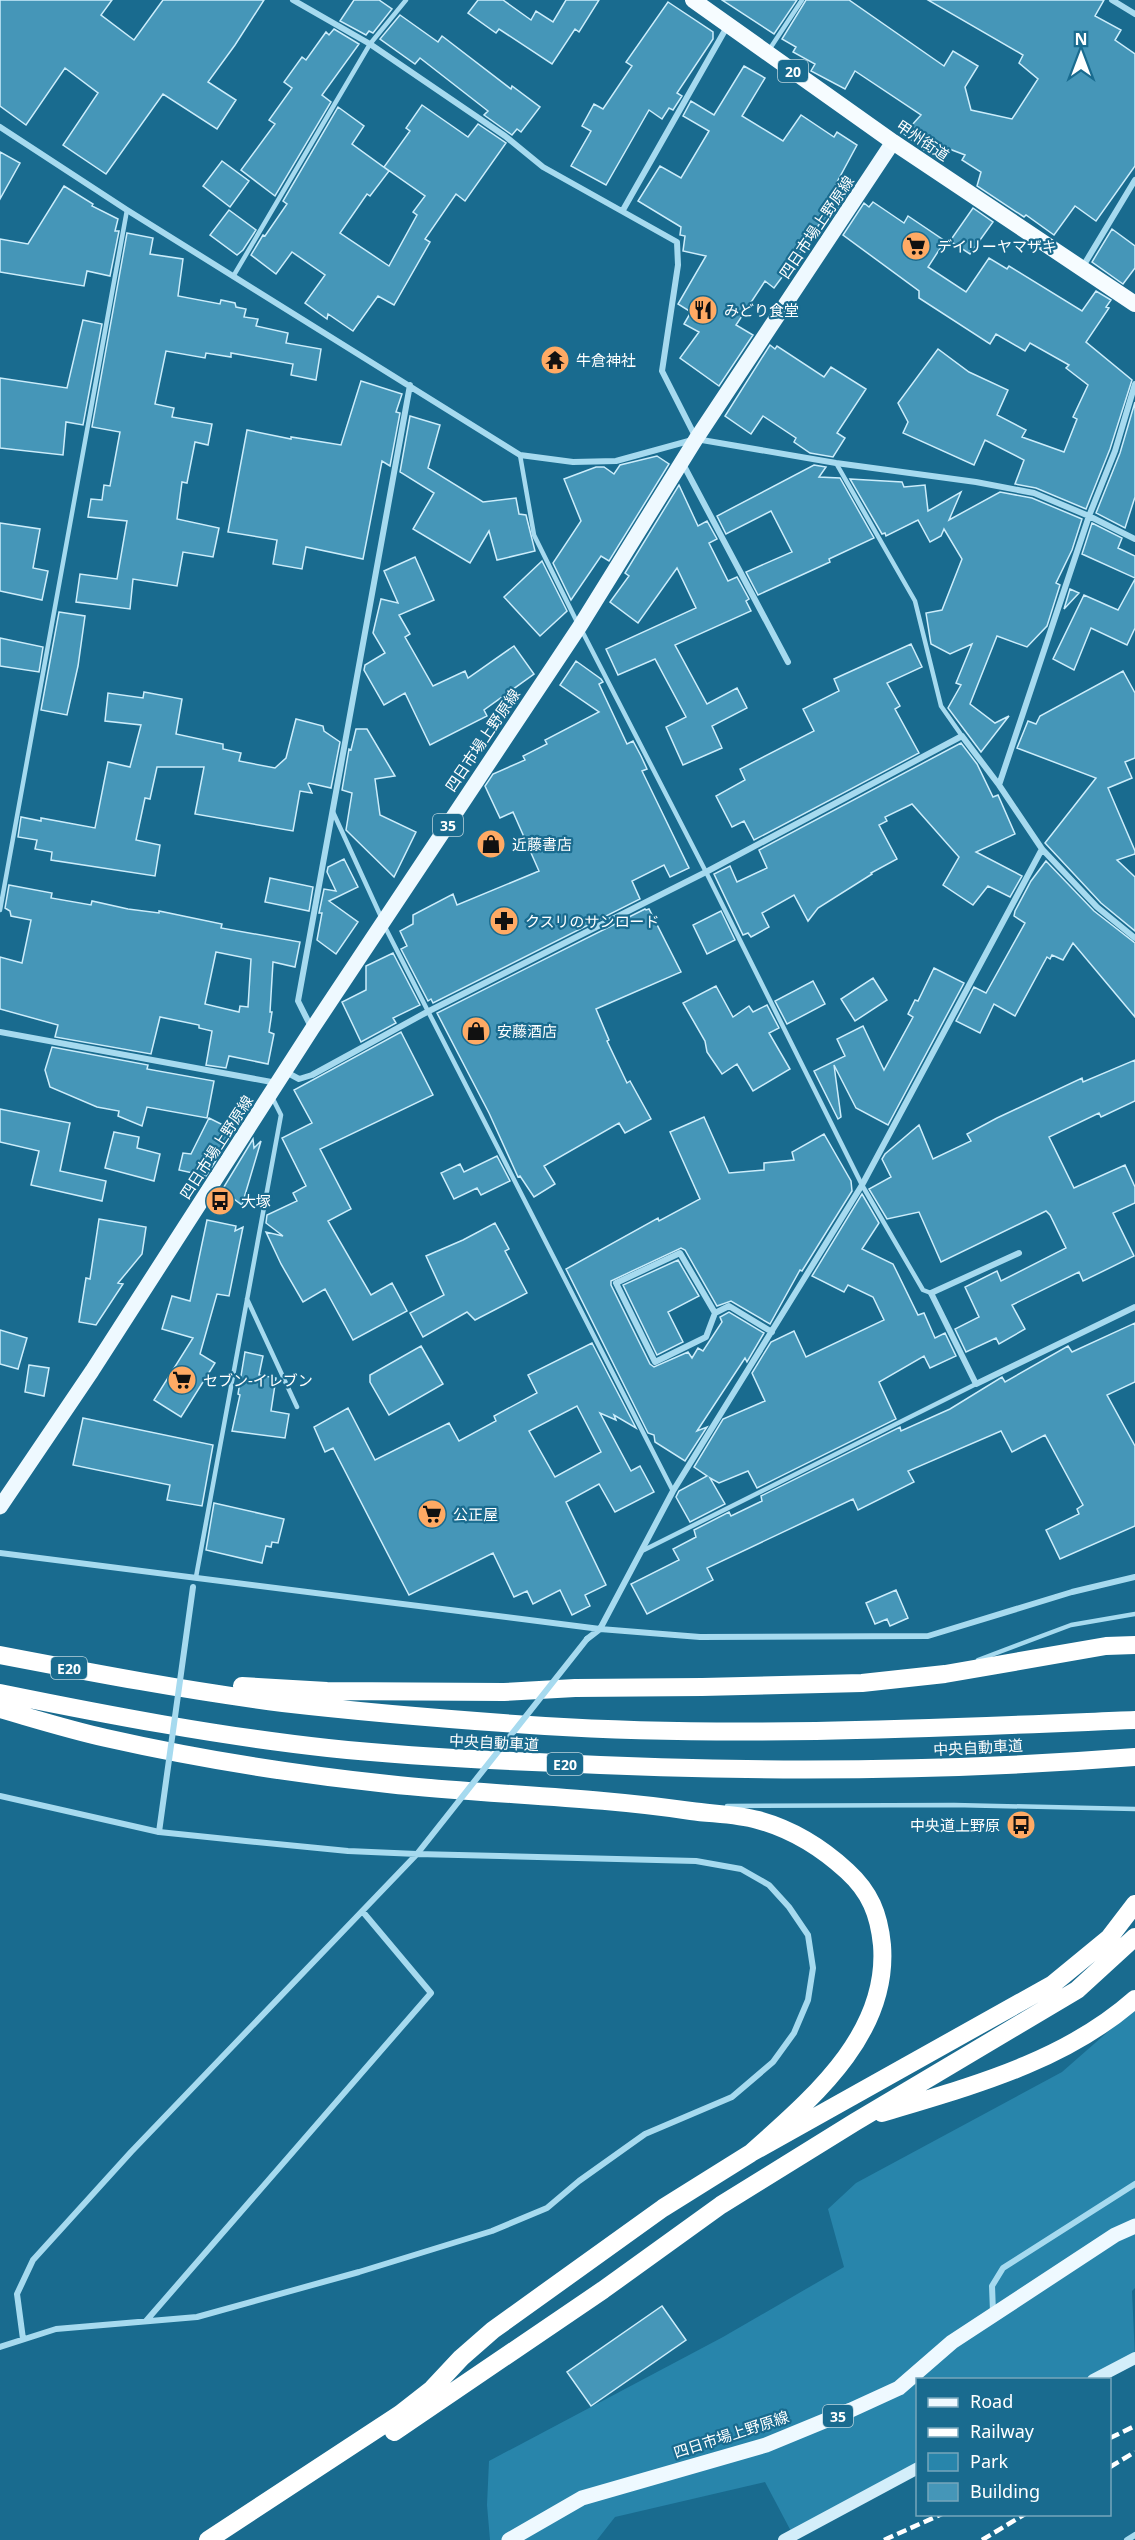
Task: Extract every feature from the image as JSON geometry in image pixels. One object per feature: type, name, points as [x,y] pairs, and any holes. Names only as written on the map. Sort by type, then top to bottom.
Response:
[{"type":"highway","name":"甲州街道","points":[[693,0],[893,142],[1135,304]]},
{"type":"highway","points":[[139,1681],[327,1691],[504,1692],[575,1688],[795,1686],[862,1683],[945,1674],[1106,1646],[1135,1645]]},
{"type":"highway","name":"中央自動車道","points":[[0,1655],[139,1681],[282,1702],[427,1717],[559,1726],[793,1731],[939,1729],[1135,1720]]},
{"type":"highway","name":"中央自動車道","points":[[0,1693],[111,1716],[327,1748],[460,1759],[650,1768],[846,1770],[967,1767],[1135,1757]]},
{"type":"highway","points":[[0,1709],[105,1738],[259,1768],[388,1784],[652,1805],[757,1820],[793,1833],[823,1851],[844,1868],[862,1885],[873,1902],[883,1954],[880,1981],[874,2006],[845,2058],[819,2091],[751,2153]]},
{"type":"highway","points":[[208,2540],[373,2433],[432,2389],[461,2358],[493,2330],[663,2208],[751,2153],[1053,1984],[1109,1938],[1135,1904]]},
{"type":"highway","points":[[229,2540],[490,2368],[721,2205],[1077,1990],[1135,1937]]},
{"type":"highway","points":[[855,2122],[978,2084],[1012,2071],[1073,2043],[1105,2024],[1135,1999]]},
{"type":"main road","name":"四日市場上野原線","points":[[0,1507],[92,1371],[312,1029],[580,626],[696,439],[893,142]]},
{"type":"main road","name":"四日市場上野原線","points":[[509,2540],[582,2498],[766,2445],[899,2388],[952,2342],[1115,2235],[1135,2226]]},
{"type":"main road","points":[[1095,2378],[1135,2358]]},
{"type":"main road","points":[[784,2540],[916,2469]]},
{"type":"street","points":[[293,0],[370,44],[505,136],[543,167],[677,242],[678,265],[662,371],[696,439]]},
{"type":"street","points":[[1112,0],[1135,14]]},
{"type":"street","points":[[623,210],[728,25]]},
{"type":"street","points":[[0,127],[127,210],[520,455],[573,462],[616,461],[696,439],[1034,493],[1089,516],[1135,539]]},
{"type":"street","points":[[1082,268],[1135,180]]},
{"type":"street","points":[[999,784],[1089,516],[1115,451],[1135,384]]},
{"type":"street","points":[[312,1029],[298,1001],[410,386]]},
{"type":"street","points":[[682,461],[788,662]]},
{"type":"street","points":[[0,1032],[278,1083],[312,1075],[427,1012],[706,872],[962,736],[999,784],[1042,849],[1097,907],[1135,938]]},
{"type":"street","points":[[23,2339],[17,2294],[33,2260],[131,2152],[417,1854],[587,1639],[600,1629],[644,1550],[673,1491],[862,1185],[1042,849]]},
{"type":"street","points":[[715,1313],[680,1253],[616,1283],[655,1362],[706,1336],[715,1313],[729,1306],[772,1332]]},
{"type":"street","points":[[1019,1253],[931,1293],[976,1384],[1135,1307]]},
{"type":"street","points":[[0,1553],[196,1576],[600,1629],[700,1637],[928,1636],[1072,1592],[1135,1577]]},
{"type":"street","points":[[159,1832],[196,1576]]},
{"type":"street","points":[[0,1796],[159,1832],[348,1851],[696,1861],[741,1869],[769,1885],[789,1907],[808,1935],[813,1968],[808,2000],[794,2033],[773,2062],[732,2097],[645,2134],[579,2181],[547,2208],[492,2231],[359,2272],[197,2317],[56,2329],[0,2347]]},
{"type":"street","points":[[146,2321],[431,1993],[363,1912]]},
{"type":"street","points":[[993,2317],[992,2286],[1003,2268],[1135,2184]]},
{"type":"street","points":[[1127,2540],[1135,2535]]},
{"type":"lane","points":[[234,275],[370,44],[406,0]]},
{"type":"lane","points":[[768,52],[801,0]]},
{"type":"lane","points":[[0,910],[127,210]]},
{"type":"lane","points":[[520,455],[534,535],[862,1185],[923,1290],[931,1293]]},
{"type":"lane","points":[[836,463],[915,601],[941,706],[962,736]]},
{"type":"lane","points":[[333,811],[427,1012],[673,1491]]},
{"type":"lane","points":[[196,1576],[281,1114],[278,1083]]},
{"type":"lane","points":[[247,1299],[297,1407]]},
{"type":"lane","points":[[644,1550],[976,1384]]},
{"type":"lane","points":[[945,1674],[1071,1625],[1135,1614]]},
{"type":"lane","points":[[652,1805],[710,1806]]},
{"type":"lane","points":[[722,1806],[954,1805],[1135,1809]]},
{"type":"green space","points":[[1135,2008],[1135,2288],[1132,2291],[1135,2358],[1095,2378],[916,2378],[916,2469],[793,2535],[765,2482],[615,2517],[597,2540],[490,2540],[487,2505],[489,2461],[723,2337],[844,2267],[828,2209],[856,2183],[1062,2072]]},
{"type":"building","points":[[0,0],[112,0],[101,15],[134,40],[163,0],[264,0],[208,82],[236,100],[217,129],[163,94],[106,174],[63,145],[98,93],[65,68],[26,125],[0,106]]},
{"type":"building","points":[[354,0],[379,0],[392,9],[373,33],[369,31],[366,35],[340,21]]},
{"type":"building","points":[[478,0],[503,0],[531,20],[536,11],[553,22],[566,0],[599,0],[579,32],[575,29],[552,64],[499,29],[496,33],[468,13]]},
{"type":"building","points":[[722,0],[797,0],[774,34]]},
{"type":"building","points":[[806,0],[849,0],[944,66],[953,51],[978,66],[965,87],[971,110],[1012,119],[1038,79],[1019,63],[1023,55],[928,0],[1104,0],[1095,16],[1121,30],[1115,40],[1135,54],[1135,166],[1096,221],[1075,206],[1054,235],[1026,215],[1024,217],[977,186],[981,172],[962,160],[965,155],[931,142],[924,150],[904,134],[921,115],[855,71],[845,89],[811,71],[815,64],[793,52],[796,47],[782,39]]},
{"type":"building","points":[[668,2],[713,32],[713,39],[677,93],[682,96],[673,110],[669,108],[662,119],[649,110],[606,185],[571,166],[591,131],[582,126],[594,104],[603,109],[632,66],[626,62]]},
{"type":"building","points":[[400,15],[438,42],[442,36],[511,89],[512,86],[540,107],[521,132],[517,129],[512,135],[484,115],[488,111],[420,58],[415,64],[380,39]]},
{"type":"building","points":[[334,29],[359,44],[322,95],[331,102],[275,196],[241,170],[275,124],[269,120],[292,88],[284,82],[302,57],[306,60],[326,32],[329,35]]},
{"type":"building","points":[[744,66],[765,78],[742,116],[783,141],[801,115],[834,137],[837,132],[857,145],[836,184],[848,192],[827,224],[822,220],[798,256],[800,257],[791,271],[788,269],[774,288],[765,281],[736,325],[753,335],[719,386],[680,358],[699,332],[684,324],[691,312],[678,304],[706,256],[683,251],[685,236],[680,235],[681,227],[638,201],[660,166],[681,178],[709,131],[683,116],[691,101],[714,115]]},
{"type":"building","points":[[422,105],[468,137],[478,124],[506,143],[465,201],[456,194],[425,239],[430,242],[394,305],[378,296],[353,331],[328,314],[327,319],[305,303],[325,275],[292,252],[276,274],[251,255],[287,204],[283,201],[338,107],[364,126],[352,144],[389,171],[370,196],[367,194],[340,233],[389,266],[417,215],[413,212],[425,196],[384,167],[410,131],[406,128]]},
{"type":"building","points":[[0,152],[20,163],[0,199]]},
{"type":"building","points":[[222,161],[249,181],[230,207],[203,186]]},
{"type":"building","points":[[64,186],[93,204],[92,206],[118,219],[115,231],[119,231],[110,276],[87,271],[84,286],[0,272],[0,239],[28,244]]},
{"type":"building","points":[[873,202],[904,223],[908,216],[945,241],[928,267],[966,292],[989,258],[1007,269],[1009,266],[1082,311],[1096,291],[1111,300],[1106,307],[1109,308],[1086,342],[1132,380],[1110,449],[1086,509],[1036,488],[1015,484],[1024,460],[985,440],[974,465],[903,433],[908,422],[898,403],[938,349],[969,372],[1008,390],[997,415],[1026,430],[1022,437],[1064,452],[1077,419],[1073,417],[1088,385],[1066,368],[1069,365],[1030,343],[1025,351],[996,334],[990,344],[919,298],[919,291],[843,235],[864,203],[869,207]]},
{"type":"building","points":[[973,208],[993,222],[970,254],[950,241]]},
{"type":"building","points":[[229,210],[256,230],[237,255],[210,235]]},
{"type":"building","points":[[1112,229],[1135,246],[1135,268],[1123,284],[1092,262]]},
{"type":"building","points":[[127,233],[153,238],[150,254],[183,259],[178,296],[220,304],[221,300],[235,303],[236,307],[246,309],[244,317],[258,319],[256,326],[288,333],[286,343],[321,349],[316,380],[291,375],[293,364],[231,353],[231,357],[206,353],[205,358],[166,351],[155,404],[174,408],[172,417],[212,424],[208,445],[195,442],[187,483],[182,482],[177,519],[219,528],[213,557],[183,552],[177,586],[133,579],[130,609],[76,602],[80,574],[117,579],[127,521],[88,517],[91,499],[102,500],[104,485],[110,486],[120,432],[92,427]]},
{"type":"building","points":[[83,320],[102,324],[83,425],[66,422],[63,455],[0,448],[0,378],[67,388]]},
{"type":"building","points":[[770,345],[775,349],[777,346],[824,377],[831,367],[866,389],[837,433],[845,438],[833,457],[810,453],[794,442],[796,438],[763,416],[751,434],[725,416]]},
{"type":"building","points":[[361,381],[402,394],[396,412],[400,413],[390,466],[382,461],[363,559],[306,547],[302,569],[273,564],[277,540],[228,532],[247,430],[291,439],[291,437],[341,445]]},
{"type":"building","points":[[1135,402],[1135,497],[1125,528],[1096,513],[1120,453]]},
{"type":"building","points":[[410,416],[440,425],[428,468],[483,502],[516,498],[519,514],[526,515],[535,551],[497,560],[489,531],[470,563],[413,529],[434,493],[400,472]]},
{"type":"building","points":[[657,456],[669,464],[609,561],[601,556],[571,600],[553,563],[581,521],[564,479],[596,467],[604,467],[614,474],[620,465]]},
{"type":"building","points":[[814,465],[826,467],[819,477],[840,478],[874,538],[829,559],[830,562],[758,595],[746,572],[792,552],[771,511],[726,534],[717,516]]},
{"type":"building","points":[[850,479],[902,482],[904,487],[925,485],[928,511],[961,492],[949,520],[1000,492],[1032,498],[1082,519],[1072,550],[1056,583],[1060,585],[1047,626],[1027,647],[997,636],[970,704],[995,723],[1009,716],[981,752],[948,708],[961,685],[956,683],[972,644],[950,654],[931,644],[926,613],[942,610],[962,559],[944,529],[941,536],[930,542],[918,520],[886,536],[885,533],[882,534]]},
{"type":"building","points":[[679,485],[698,526],[707,521],[717,539],[709,543],[728,581],[737,577],[749,599],[746,601],[751,611],[675,645],[707,704],[737,688],[747,708],[712,726],[722,748],[683,765],[666,727],[686,717],[655,659],[618,675],[606,649],[696,608],[677,568],[638,623],[610,602],[629,576],[625,573]]},
{"type":"building","points":[[0,523],[40,529],[33,568],[48,571],[42,600],[0,591]]},
{"type":"building","points":[[1092,523],[1122,538],[1118,548],[1135,556],[1135,578],[1082,554]]},
{"type":"building","points":[[415,557],[434,600],[399,615],[410,634],[405,637],[433,686],[465,671],[468,678],[514,646],[534,674],[484,710],[487,716],[430,745],[405,693],[384,705],[364,670],[365,665],[385,653],[373,633],[381,599],[398,603],[384,571]]},
{"type":"building","points":[[542,561],[567,611],[540,636],[504,597]]},
{"type":"building","points":[[1135,579],[1135,628],[1127,645],[1091,628],[1074,670],[1053,659],[1084,595],[1118,610]]},
{"type":"building","points":[[1070,589],[1079,593],[1064,609]]},
{"type":"building","points":[[59,612],[85,616],[78,666],[67,715],[41,710]]},
{"type":"building","points":[[0,638],[43,647],[39,672],[0,666]]},
{"type":"building","points":[[911,644],[922,667],[887,683],[900,706],[895,709],[919,753],[754,840],[744,821],[732,827],[716,796],[745,780],[740,769],[814,731],[803,709],[839,691],[834,679]]},
{"type":"building","points":[[576,661],[603,682],[599,684],[627,744],[633,741],[641,756],[647,769],[642,771],[689,868],[670,877],[664,865],[632,881],[640,899],[433,1003],[431,999],[428,1001],[401,949],[407,946],[400,931],[413,924],[413,915],[453,894],[457,905],[539,871],[513,812],[500,818],[485,786],[493,774],[525,760],[523,756],[547,744],[545,740],[599,712],[560,685]]},
{"type":"building","points":[[1123,671],[1135,693],[1135,758],[1125,762],[1132,778],[1108,788],[1135,851],[1135,854],[1117,860],[1135,877],[1135,931],[1101,903],[1045,843],[1096,778],[1017,748],[1028,721],[1036,724],[1040,716]]},
{"type":"building","points":[[144,692],[182,699],[176,734],[223,744],[223,749],[241,753],[239,761],[275,768],[286,758],[296,719],[323,726],[324,731],[340,742],[331,788],[309,783],[312,793],[300,791],[293,831],[195,814],[204,767],[157,767],[150,799],[145,798],[136,840],[160,845],[155,876],[51,860],[52,852],[35,849],[37,840],[18,837],[21,817],[41,821],[41,818],[95,828],[108,762],[130,767],[141,725],[105,721],[108,693],[143,698]]},
{"type":"building","points":[[356,729],[367,729],[395,776],[375,779],[380,815],[416,832],[394,877],[346,830],[352,793],[342,790],[349,749],[351,750]]},
{"type":"building","points":[[961,743],[977,764],[993,797],[998,795],[1015,834],[976,852],[1022,876],[1010,897],[988,886],[973,905],[943,885],[959,857],[912,804],[885,817],[887,821],[879,825],[897,859],[871,873],[818,908],[808,921],[794,895],[762,913],[769,927],[751,937],[748,933],[743,935],[714,874],[730,866],[737,882],[767,868],[759,850]]},
{"type":"building","points":[[344,859],[358,887],[329,901],[358,922],[336,954],[317,940],[322,913],[319,913],[324,889],[336,891],[327,872],[328,867]]},
{"type":"building","points":[[1046,861],[1094,911],[1135,943],[1135,1017],[1073,943],[1063,960],[1052,955],[1050,959],[1047,957],[1015,1016],[994,1004],[980,1033],[956,1021],[974,987],[986,993],[1025,923],[1014,916],[1015,911],[1031,881]]},
{"type":"building","points":[[270,878],[313,887],[309,911],[265,902]]},
{"type":"building","points":[[9,885],[52,893],[51,898],[91,905],[92,901],[128,909],[159,913],[159,911],[222,924],[221,928],[300,942],[295,967],[273,962],[270,1012],[272,1012],[269,1032],[274,1034],[268,1064],[229,1056],[226,1068],[206,1065],[212,1031],[199,1028],[199,1025],[160,1017],[151,1054],[55,1037],[58,1025],[0,1009],[0,957],[22,963],[31,920],[11,916],[10,911],[5,908]],"holes":[[[216,952],[251,959],[248,1007],[240,1006],[239,1012],[205,1004]]]},
{"type":"building","points":[[649,909],[681,972],[596,1009],[609,1040],[607,1041],[627,1083],[630,1081],[651,1119],[625,1133],[619,1123],[544,1166],[555,1184],[534,1197],[520,1176],[518,1177],[489,1113],[437,1013]]},
{"type":"building","points":[[721,911],[735,940],[707,954],[693,925]]},
{"type":"building","points":[[393,953],[420,1005],[393,1018],[396,1023],[361,1042],[342,1002],[366,990],[366,966]]},
{"type":"building","points":[[934,968],[964,983],[888,1125],[856,1108],[834,1065],[841,1117],[838,1119],[814,1071],[845,1056],[837,1039],[863,1026],[884,1070],[913,1017],[908,1014],[915,1000],[918,1001]]},
{"type":"building","points":[[873,978],[887,1000],[855,1021],[841,999]]},
{"type":"building","points":[[813,981],[825,1004],[787,1024],[775,1001]]},
{"type":"building","points":[[716,986],[733,1017],[749,1006],[753,1012],[767,1005],[779,1028],[769,1033],[790,1069],[753,1091],[737,1064],[722,1074],[707,1052],[705,1041],[683,1003]]},
{"type":"building","points":[[401,1032],[433,1095],[320,1149],[351,1209],[328,1221],[371,1295],[392,1283],[407,1311],[353,1340],[325,1289],[303,1302],[266,1232],[283,1236],[266,1223],[267,1215],[297,1201],[293,1193],[306,1186],[282,1138],[312,1123],[294,1090]]},
{"type":"building","points":[[52,1047],[148,1065],[147,1069],[214,1081],[207,1118],[147,1107],[142,1126],[118,1116],[119,1111],[97,1107],[50,1087],[45,1070]]},
{"type":"building","points":[[1135,1060],[1135,1101],[1101,1117],[1099,1113],[1049,1137],[1074,1188],[1125,1165],[1135,1187],[1135,1203],[1113,1213],[1134,1256],[1083,1281],[1079,1272],[1012,1305],[1025,1329],[999,1344],[996,1338],[966,1352],[955,1329],[979,1317],[965,1287],[997,1271],[1001,1281],[1066,1248],[1046,1211],[941,1262],[919,1212],[887,1219],[869,1189],[891,1177],[882,1159],[919,1125],[933,1159],[971,1141],[967,1134],[997,1118],[1082,1078],[1083,1082]]},
{"type":"building","points":[[0,1109],[70,1123],[60,1171],[106,1181],[102,1201],[31,1185],[39,1151],[0,1142]]},
{"type":"building","points":[[704,1117],[729,1173],[764,1170],[764,1163],[794,1160],[792,1152],[824,1134],[851,1181],[852,1191],[802,1271],[800,1270],[770,1324],[731,1301],[717,1306],[685,1250],[681,1248],[611,1281],[650,1364],[654,1367],[688,1352],[692,1358],[698,1348],[703,1351],[722,1322],[720,1317],[729,1312],[764,1333],[747,1362],[745,1358],[697,1431],[707,1427],[685,1461],[655,1442],[654,1435],[648,1433],[566,1269],[658,1218],[659,1221],[700,1199],[670,1132]]},
{"type":"building","points":[[209,1118],[235,1131],[206,1176],[179,1170],[183,1153],[191,1154]]},
{"type":"building","points":[[114,1132],[139,1137],[137,1148],[160,1154],[154,1181],[105,1168]]},
{"type":"building","points":[[253,1139],[254,1148],[261,1141],[242,1205],[222,1190]]},
{"type":"building","points":[[497,1156],[510,1181],[481,1195],[477,1188],[454,1199],[441,1173],[460,1164],[464,1172]]},
{"type":"building","points":[[862,1194],[879,1223],[862,1249],[893,1264],[918,1315],[924,1313],[935,1338],[945,1333],[956,1356],[930,1368],[924,1356],[879,1382],[896,1419],[757,1488],[748,1471],[719,1483],[710,1478],[725,1504],[690,1522],[676,1497],[679,1491],[707,1476],[694,1467],[723,1419],[765,1401],[752,1373],[771,1342],[794,1331],[806,1357],[884,1320],[873,1297],[848,1285],[844,1292],[812,1276]]},
{"type":"building","points":[[99,1219],[146,1227],[142,1254],[118,1283],[123,1284],[96,1325],[79,1322],[86,1278],[90,1279]]},
{"type":"building","points":[[207,1220],[236,1226],[235,1231],[243,1227],[229,1296],[217,1294],[200,1354],[215,1363],[181,1417],[154,1400],[193,1338],[162,1329],[172,1296],[190,1301]]},
{"type":"building","points":[[495,1223],[509,1249],[505,1251],[527,1293],[475,1320],[467,1312],[423,1337],[410,1313],[444,1295],[426,1256]]},
{"type":"building","points":[[678,1260],[699,1296],[668,1312],[683,1342],[657,1355],[623,1285]]},
{"type":"building","points":[[1135,1323],[1135,1382],[1107,1395],[1135,1446],[1135,1526],[1060,1559],[1046,1530],[1079,1514],[1077,1509],[1083,1505],[1045,1435],[1012,1452],[1001,1431],[908,1471],[914,1482],[858,1510],[853,1499],[707,1568],[713,1580],[647,1614],[631,1584],[679,1560],[673,1549],[696,1537],[694,1530],[729,1512],[731,1516],[762,1501],[761,1496],[900,1427],[901,1431],[950,1409],[1002,1377],[1005,1382],[1068,1346],[1072,1352]]},
{"type":"building","points":[[0,1330],[27,1338],[18,1369],[0,1364]]},
{"type":"building","points":[[592,1343],[636,1428],[614,1415],[616,1420],[600,1413],[631,1471],[640,1466],[654,1492],[615,1512],[599,1484],[566,1502],[606,1585],[585,1595],[590,1606],[572,1615],[560,1590],[533,1604],[527,1591],[514,1597],[493,1553],[409,1595],[333,1448],[325,1452],[314,1427],[348,1408],[375,1460],[449,1423],[459,1441],[496,1421],[494,1416],[537,1393],[528,1375]],"holes":[[[577,1406],[601,1452],[555,1477],[529,1431]]]},
{"type":"building","points":[[421,1346],[443,1384],[389,1415],[370,1382],[370,1375]]},
{"type":"building","points":[[245,1352],[263,1356],[259,1375],[276,1378],[271,1411],[289,1414],[285,1438],[232,1431],[240,1395],[238,1394]]},
{"type":"building","points":[[29,1365],[49,1368],[44,1396],[25,1392]]},
{"type":"building","points":[[83,1418],[213,1445],[202,1506],[167,1500],[170,1485],[73,1465]]},
{"type":"building","points":[[214,1503],[284,1519],[278,1543],[272,1542],[271,1547],[266,1546],[262,1563],[206,1550]]},
{"type":"building","points":[[896,1590],[908,1618],[890,1626],[887,1619],[875,1624],[866,1603]]},
{"type":"building","points":[[662,2306],[686,2340],[591,2406],[567,2372]]},
{"type":"railway","points":[[1111,2438],[1135,2426]]},
{"type":"railway","points":[[1111,2466],[1135,2452]]},
{"type":"railway","points":[[884,2540],[938,2516]]},
{"type":"railway","points":[[982,2540],[1022,2516]]},
{"type":"place","name":"デイリーヤマザキ","points":[[916,246]]},
{"type":"place","name":"みどり食堂","points":[[703,310]]},
{"type":"place","name":"牛倉神社","points":[[555,360]]},
{"type":"place","name":"近藤書店","points":[[491,844]]},
{"type":"place","name":"クスリのサンロード","points":[[504,921]]},
{"type":"place","name":"安藤酒店","points":[[476,1031]]},
{"type":"place","name":"大塚","points":[[220,1201]]},
{"type":"place","name":"セブン-イレブン","points":[[182,1380]]},
{"type":"place","name":"公正屋","points":[[432,1514]]},
{"type":"place","name":"中央道上野原","points":[[1021,1825]]}]
